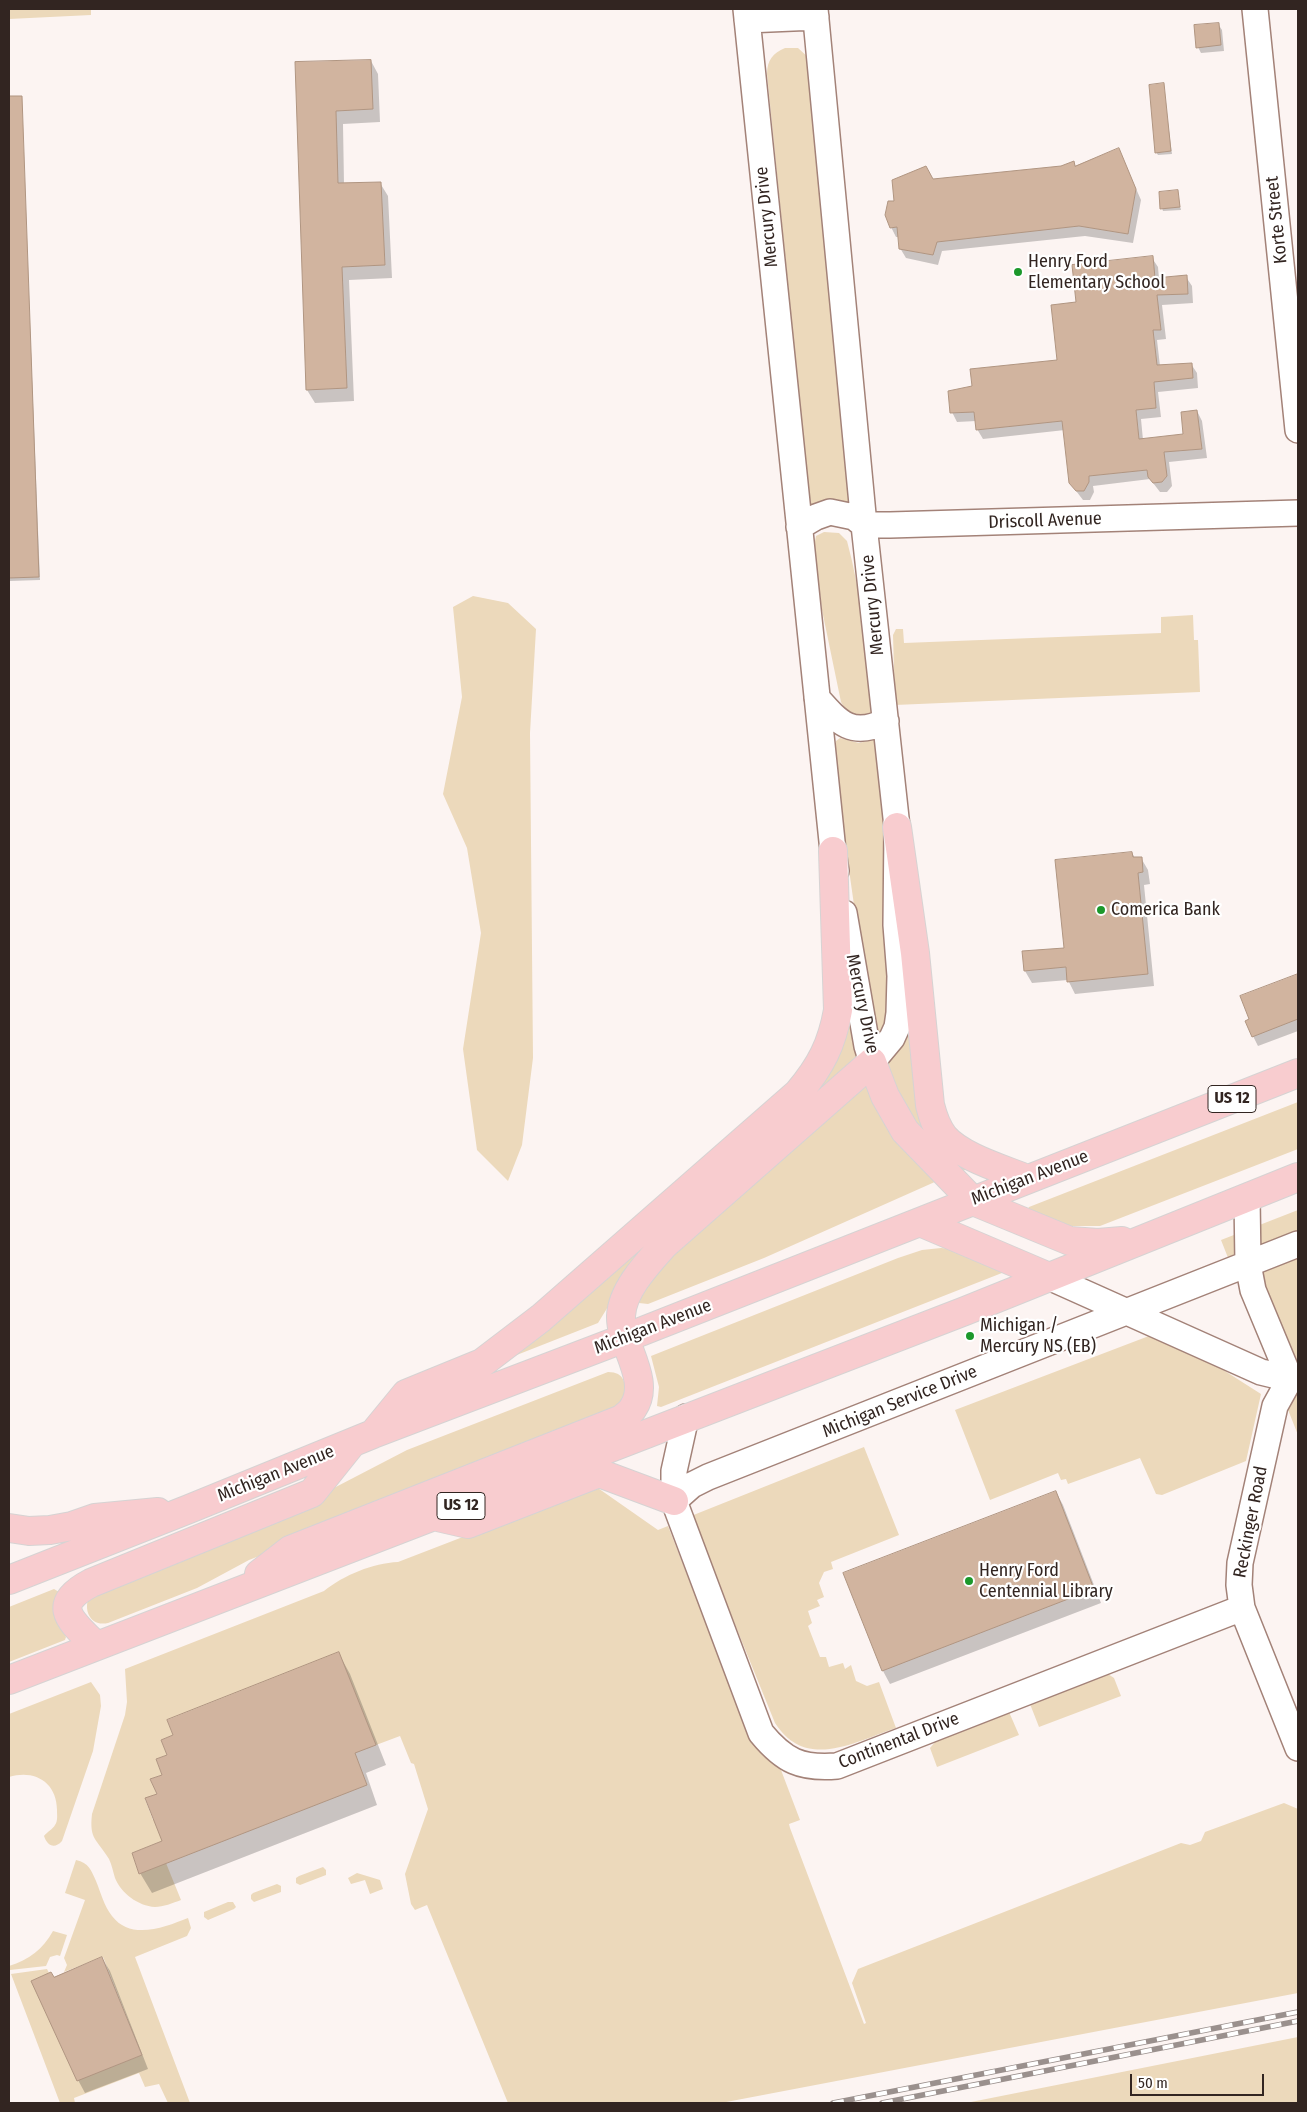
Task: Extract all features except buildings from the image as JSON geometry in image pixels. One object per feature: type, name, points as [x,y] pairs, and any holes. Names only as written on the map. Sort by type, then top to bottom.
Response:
[{"type":"main road","points":[[898,826],[915,953],[930,1105],[933,1118],[937,1128],[951,1144],[1027,1179]]},
{"type":"main road","points":[[95,1645],[73,1623],[68,1614],[67,1603],[76,1591],[91,1583],[312,1493],[406,1394],[482,1363],[542,1318],[798,1092],[814,1074],[822,1061],[831,1038],[838,1010],[833,851]]},
{"type":"main road","points":[[234,1592],[290,1550],[622,1419],[633,1408],[637,1395],[635,1369],[621,1316],[625,1299],[642,1270],[664,1245],[872,1062],[885,1096],[904,1132],[973,1201],[1070,1240],[1098,1243],[1142,1240]]},
{"type":"main road","name":"Michigan Avenue","points":[[9,1580],[189,1510],[363,1438],[626,1338],[1298,1073]]},
{"type":"main road","name":"US 12","points":[[9,1680],[95,1645],[965,1311],[1298,1177]]},
{"type":"main road","points":[[920,1222],[1049,1277]]},
{"type":"main road","points":[[433,1516],[468,1524],[599,1473],[674,1501]]},
{"type":"main road","points":[[9,1528],[30,1531],[50,1530],[72,1526],[95,1518],[189,1510]]},
{"type":"street","name":"Korte Street","points":[[1255,9],[1298,430]]},
{"type":"street","points":[[747,14],[815,13]]},
{"type":"street","name":"Mercury Drive","points":[[815,13],[864,525],[898,826],[896,925],[900,976],[900,1014],[898,1027],[892,1038],[872,1062]]},
{"type":"street","name":"Mercury Drive","points":[[747,14],[833,851],[867,1046],[872,1062]]},
{"type":"street","name":"Driscoll Avenue","points":[[799,527],[816,517],[830,512],[854,516],[864,525],[1298,513]]},
{"type":"street","points":[[817,698],[837,720],[852,728],[874,727],[886,721]]},
{"type":"street","points":[[1247,1198],[1248,1264],[1253,1290],[1290,1379]]},
{"type":"street","name":"Michigan Service Drive","points":[[674,1501],[692,1485],[708,1477],[1298,1244]]},
{"type":"street","points":[[1049,1277],[1261,1372],[1290,1379]]},
{"type":"street","name":"Reckinger Road","points":[[1290,1379],[1275,1406],[1240,1563],[1239,1585],[1242,1608],[1298,1748]]},
{"type":"street","name":"Continental Drive","points":[[686,1417],[674,1472],[674,1501],[761,1733],[772,1746],[786,1757],[801,1765],[818,1768],[837,1766],[1242,1608]]},
{"type":"shaded area","points":[[9,9],[91,9],[91,15],[9,19]]},
{"type":"shaded area","points":[[785,48],[798,48],[810,59],[856,504],[813,508],[810,504],[767,74],[768,65],[772,58],[777,52]]},
{"type":"shaded area","points":[[824,532],[839,533],[847,541],[852,561],[861,604],[876,707],[867,717],[851,714],[841,702],[822,610],[814,546],[816,536]]},
{"type":"shaded area","points":[[473,596],[508,603],[536,629],[530,733],[533,1058],[522,1145],[508,1181],[477,1150],[463,1049],[481,933],[467,848],[443,794],[462,697],[453,607]]},
{"type":"shaded area","points":[[1193,615],[1194,640],[1198,640],[1200,692],[895,705],[893,635],[896,629],[903,629],[904,643],[1161,633],[1161,617]]},
{"type":"shaded area","points":[[840,738],[859,743],[875,739],[882,758],[891,1024],[873,1039],[836,778],[836,741]]},
{"type":"shaded area","points":[[845,996],[864,1052],[622,1284],[598,1323],[504,1360],[793,1105]]},
{"type":"shaded area","points":[[907,1008],[918,1057],[972,1167],[960,1172],[929,1148],[882,1061]]},
{"type":"shaded area","points":[[863,1076],[937,1181],[764,1258],[648,1304],[639,1303],[638,1301],[649,1275]]},
{"type":"shaded area","points":[[1298,1102],[1298,1149],[1100,1226],[1068,1226],[1028,1209],[1029,1207]]},
{"type":"shaded area","points":[[1298,1210],[1298,1435],[1221,1240]]},
{"type":"shaded area","points":[[951,1249],[1007,1271],[661,1407],[657,1406],[659,1387],[651,1356],[898,1258],[922,1250]]},
{"type":"shaded area","points":[[1162,1331],[1261,1394],[1246,1461],[1162,1495],[1156,1494],[1140,1458],[1068,1484],[1066,1479],[1061,1480],[1058,1473],[990,1500],[955,1410]]},
{"type":"shaded area","points":[[608,1372],[618,1374],[623,1380],[625,1384],[625,1398],[597,1424],[249,1560],[197,1588],[108,1623],[97,1623],[90,1617],[87,1608],[89,1597],[330,1490],[407,1450]]},
{"type":"shaded area","points":[[864,1447],[899,1535],[831,1562],[833,1569],[824,1572],[819,1583],[824,1597],[817,1600],[820,1606],[808,1611],[812,1623],[808,1626],[820,1657],[826,1657],[829,1667],[843,1663],[845,1669],[851,1665],[856,1681],[867,1686],[879,1682],[896,1728],[847,1745],[831,1749],[816,1749],[801,1746],[787,1738],[775,1723],[691,1516]]},
{"type":"shaded area","points":[[595,1486],[658,1530],[668,1526],[751,1738],[781,1770],[800,1820],[789,1824],[790,1828],[864,2024],[866,2023],[852,1983],[858,1969],[1181,1843],[1190,1845],[1201,1841],[1205,1832],[1284,1803],[1298,1809],[1298,1993],[721,2103],[508,2103],[427,1905],[415,1910],[411,1904],[405,1874],[428,1809],[414,1764],[411,1763],[400,1736],[376,1745],[339,1653],[167,1720],[173,1735],[161,1740],[167,1755],[156,1759],[162,1775],[150,1779],[157,1794],[145,1799],[153,1820],[157,1819],[165,1840],[132,1853],[139,1874],[166,1863],[181,1900],[168,1905],[149,1906],[131,1898],[121,1889],[109,1859],[95,1839],[91,1823],[92,1814],[125,1715],[127,1702],[125,1669],[324,1591],[340,1580],[369,1567],[398,1562]]},
{"type":"shaded area","points":[[54,1589],[59,1592],[58,1615],[66,1637],[65,1640],[9,1662],[9,1607]]},
{"type":"shaded area","points":[[1108,1674],[1114,1678],[1121,1696],[1039,1727],[1030,1704]]},
{"type":"shaded area","points":[[91,1682],[100,1695],[101,1706],[93,1751],[62,1841],[54,1846],[47,1842],[44,1836],[57,1822],[56,1800],[53,1792],[42,1780],[35,1777],[18,1775],[9,1777],[9,1714]]},
{"type":"shaded area","points":[[1009,1712],[1019,1735],[937,1767],[930,1748],[935,1742]]},
{"type":"shaded area","points":[[76,1860],[84,1863],[89,1868],[107,1908],[120,1924],[138,1930],[148,1930],[188,1918],[191,1928],[187,1936],[135,1957],[190,2103],[168,2103],[159,2084],[145,2087],[139,2073],[74,2098],[75,2103],[60,2103],[11,1974],[47,1969],[49,1973],[32,1981],[77,2080],[142,2055],[103,1957],[64,1972],[67,1965],[64,1958],[85,1900],[65,1893]]},
{"type":"shaded area","points":[[323,1867],[326,1870],[326,1875],[300,1885],[296,1883],[296,1878],[299,1876]]},
{"type":"shaded area","points":[[357,1873],[380,1880],[383,1889],[370,1894],[365,1880],[351,1884],[348,1878]]},
{"type":"shaded area","points":[[277,1884],[281,1886],[281,1892],[254,1902],[251,1899],[253,1893]]},
{"type":"shaded area","points":[[228,1902],[233,1902],[236,1907],[208,1920],[204,1917],[204,1912]]},
{"type":"shaded area","points":[[53,1931],[67,1935],[60,1956],[50,1957],[46,1966],[10,1970],[9,1966],[23,1961],[40,1948]]},
{"type":"shaded area","points":[[1298,2037],[1298,2103],[966,2103]]},
{"type":"railway","points":[[833,2103],[1298,2012]]},
{"type":"railway","points":[[882,2103],[1298,2021]]},
{"type":"place","name":"Henry Ford Elementary School","points":[[1018,272]]},
{"type":"place","name":"Comerica Bank","points":[[1101,910]]},
{"type":"place","name":"Michigan / Mercury NS (EB)","points":[[970,1336]]},
{"type":"place","name":"Henry Ford Centennial Library","points":[[969,1581]]}]
